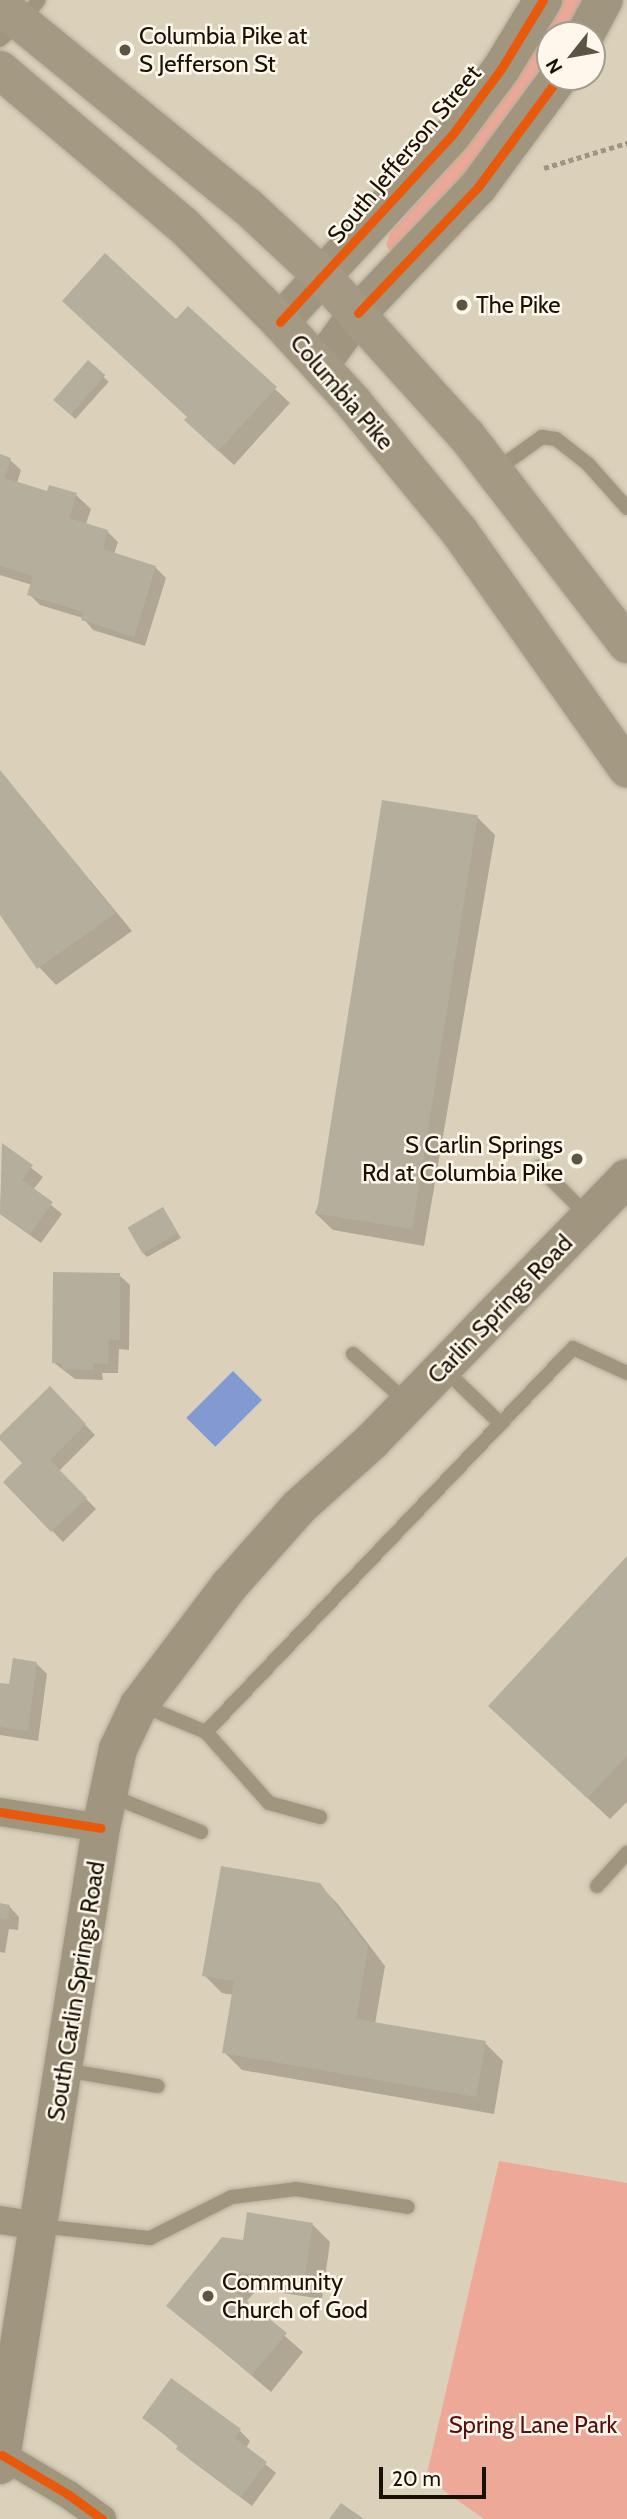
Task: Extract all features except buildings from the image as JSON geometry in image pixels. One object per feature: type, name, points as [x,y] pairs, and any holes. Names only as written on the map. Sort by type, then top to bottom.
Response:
[{"type":"main road","name":"South Jefferson Street","points":[[280,322],[452,135],[501,69],[543,0]]},
{"type":"main road","points":[[593,21],[604,0]]},
{"type":"main road","points":[[15,17],[221,184],[323,277],[437,401],[579,579],[627,644]]},
{"type":"main road","name":"Columbia Pike","points":[[0,70],[174,217],[320,365],[452,521],[627,768]]},
{"type":"main road","points":[[320,365],[358,313],[478,187],[549,91]]},
{"type":"main road","name":"Carlin Springs Road","points":[[372,1441],[627,1178]]},
{"type":"main road","name":"South Carlin Springs Road","points":[[1,2460],[105,1812],[118,1749],[139,1705],[229,1586],[299,1507],[372,1441]]},
{"type":"street","points":[[0,1812],[105,1812]]},
{"type":"street","points":[[0,2220],[38,2226]]},
{"type":"street","points":[[1,2460],[69,2495],[102,2519]]},
{"type":"lane","points":[[494,471],[542,437],[556,439],[588,464],[627,508]]},
{"type":"lane","points":[[540,1167],[589,1217]]},
{"type":"lane","points":[[206,1732],[573,1348],[627,1373]]},
{"type":"lane","points":[[353,1354],[408,1403]]},
{"type":"lane","points":[[443,1367],[500,1423]]},
{"type":"lane","points":[[139,1705],[206,1732],[269,1803],[320,1817]]},
{"type":"lane","points":[[105,1812],[201,1832]]},
{"type":"lane","points":[[597,1886],[627,1853]]},
{"type":"lane","points":[[64,2070],[159,2086]]},
{"type":"lane","points":[[38,2226],[150,2238],[232,2197],[296,2189],[408,2207]]},
{"type":"path","points":[[544,168],[627,143]]},
{"type":"green space","points":[[563,0],[593,0],[582,21],[550,21]]},
{"type":"green space","points":[[536,45],[536,89],[396,254],[390,251],[386,245],[390,233],[465,150],[503,99]]},
{"type":"green space","name":"Spring Lane Park","points":[[499,2161],[627,2183],[627,2519],[484,2519],[426,2478]]},
{"type":"water","points":[[233,1371],[262,1400],[215,1447],[186,1418]]},
{"type":"cycle path","points":[[280,322],[452,135],[501,69],[543,0]]},
{"type":"cycle path","points":[[358,313],[478,187],[549,91]]},
{"type":"cycle path","points":[[0,1812],[101,1828]]},
{"type":"cycle path","points":[[2,2455],[69,2495],[102,2519]]},
{"type":"place","name":"Columbia Pike at S Jefferson St","points":[[125,50]]},
{"type":"place","name":"The Pike","points":[[462,305]]},
{"type":"place","name":"S Carlin Springs Rd at Columbia Pike","points":[[577,1159]]},
{"type":"place","name":"Community Church of God","points":[[208,2296]]}]
